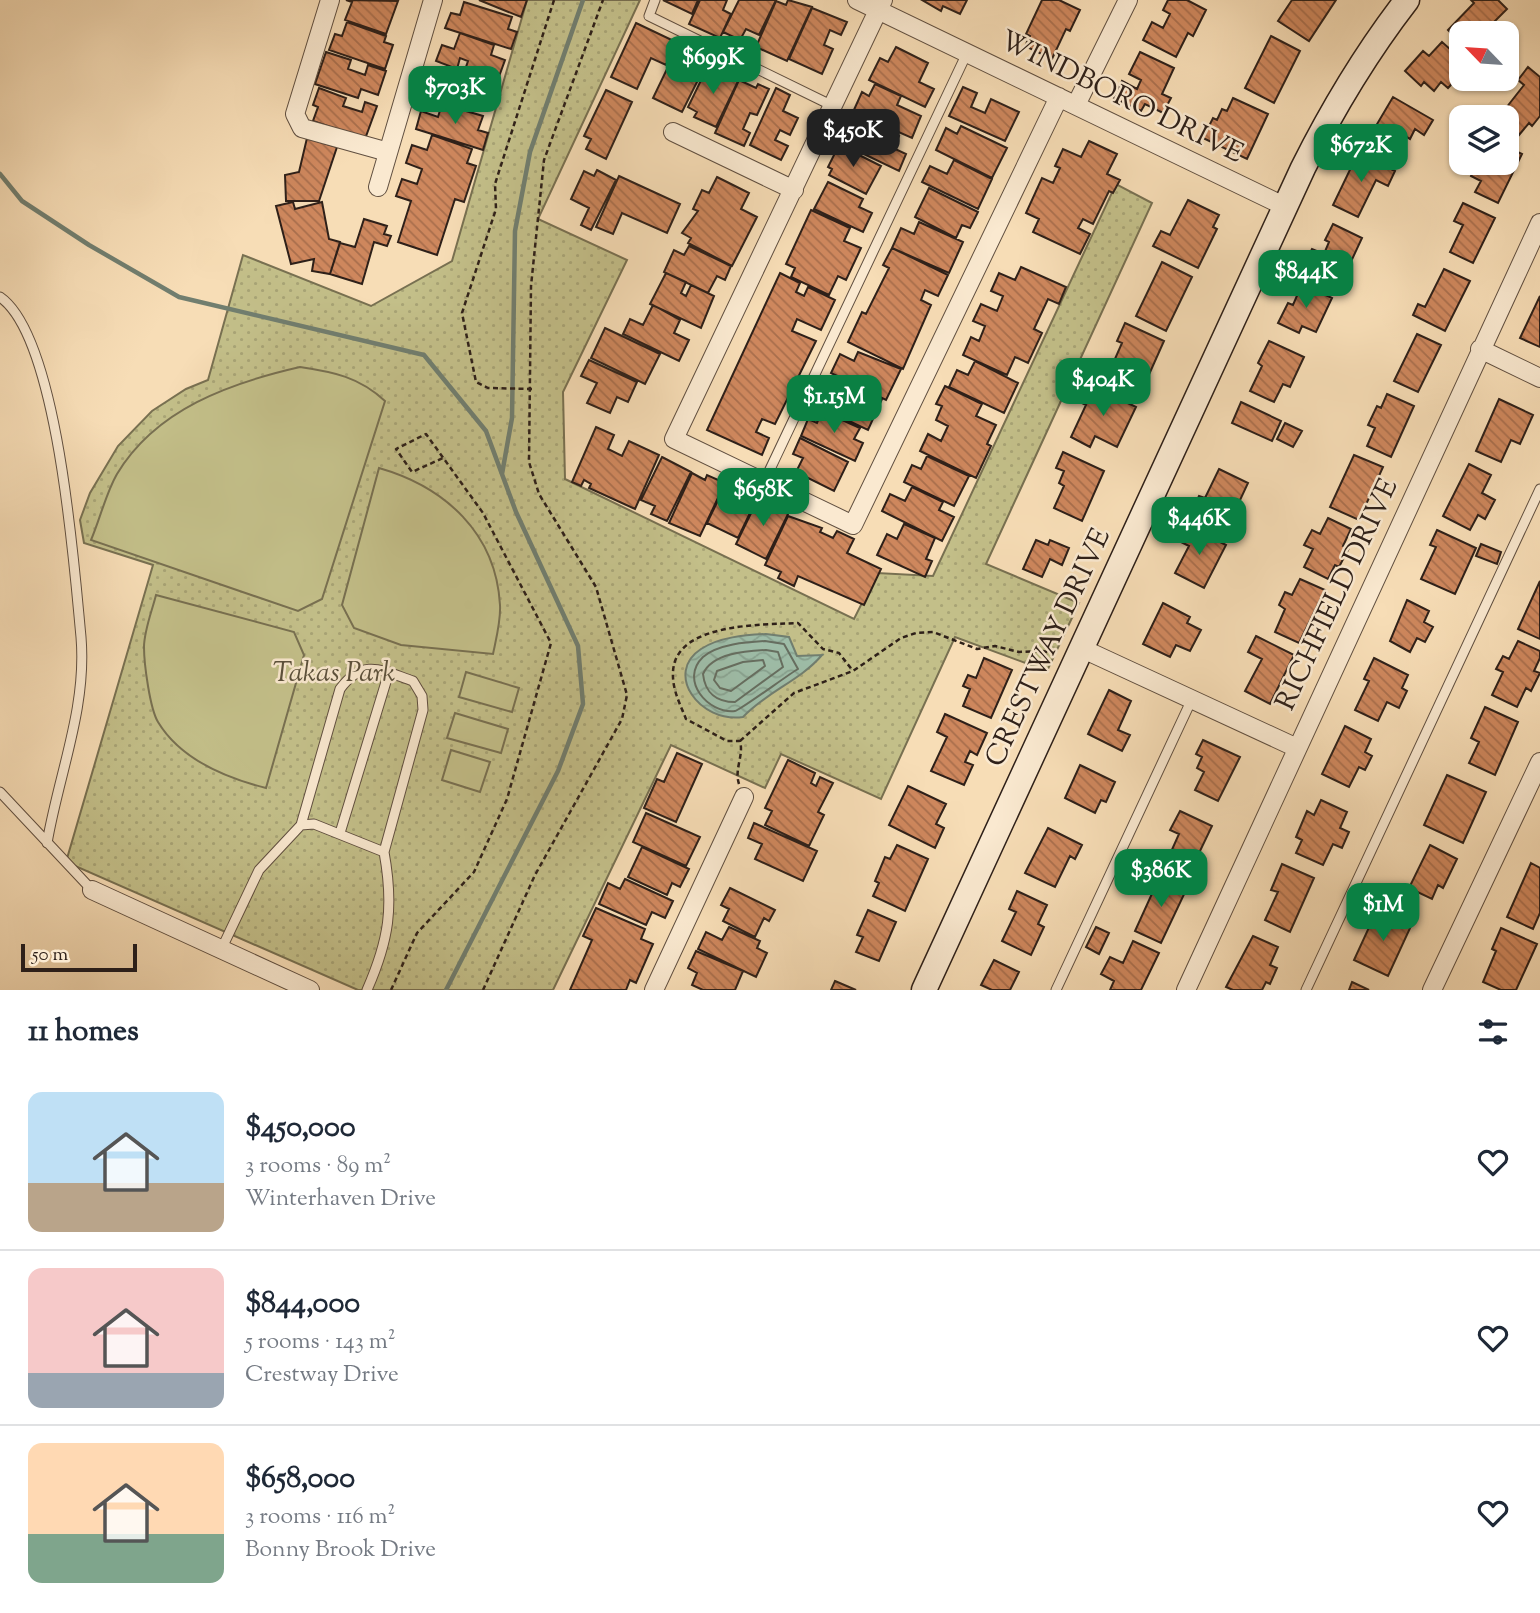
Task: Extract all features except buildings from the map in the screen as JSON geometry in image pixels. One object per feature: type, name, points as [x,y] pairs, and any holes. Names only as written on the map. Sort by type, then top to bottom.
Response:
[{"type":"main road","name":"CRESTWAY DRIVE","points":[[924,990],[1337,101],[1372,46],[1407,0]]},
{"type":"street","points":[[330,0],[295,114],[302,128],[388,152]]},
{"type":"street","points":[[378,187],[433,0]]},
{"type":"street","name":"WINDBORO DRIVE","points":[[857,0],[880,5],[967,53],[1286,207]]},
{"type":"street","points":[[1076,105],[1128,0]]},
{"type":"street","points":[[880,5],[674,439],[853,525],[1059,97]]},
{"type":"street","points":[[673,132],[794,190]]},
{"type":"street","name":"RICHFIELD DRIVE","points":[[1186,990],[1540,223]]},
{"type":"street","points":[[1480,349],[1540,378]]},
{"type":"street","points":[[1079,656],[1192,699],[1297,748]]},
{"type":"street","points":[[1432,990],[1540,762]]},
{"type":"street","points":[[654,990],[744,797]]},
{"type":"street","points":[[92,890],[310,990]]},
{"type":"lane","points":[[655,0],[649,16],[833,106]]},
{"type":"lane","points":[[764,482],[967,53]]},
{"type":"lane","points":[[0,297],[10,306],[30,341],[52,413],[84,667],[80,705],[47,843]]},
{"type":"lane","points":[[1306,990],[1540,489]]},
{"type":"lane","points":[[221,950],[259,870],[301,825],[340,689],[351,674],[367,667],[389,673],[413,681],[422,696],[422,710],[383,852],[389,878],[387,939],[367,990]]},
{"type":"lane","points":[[340,833],[389,673]]},
{"type":"lane","points":[[1056,990],[1192,699]]},
{"type":"lane","points":[[0,792],[92,890]]},
{"type":"lane","points":[[301,825],[314,824],[383,852]]},
{"type":"path","points":[[532,389],[488,388],[477,382],[463,313],[496,209],[495,184],[554,0]]},
{"type":"path","points":[[483,990],[535,875],[622,719],[627,695],[596,587],[539,494],[529,462],[532,389],[531,286],[544,160],[603,0]]},
{"type":"path","points":[[391,990],[417,933],[474,872],[507,799],[551,643],[483,513],[426,434],[396,449],[412,472],[443,458]]},
{"type":"path","points":[[853,671],[839,653],[822,649],[798,623],[736,626],[708,633],[684,648],[673,670],[674,688],[686,719],[727,741],[740,741],[794,693],[853,671],[901,638],[933,632],[977,649],[995,646],[1019,652],[1043,651],[1079,656]]},
{"type":"path","points":[[736,775],[743,752],[740,741]]},
{"type":"green space","name":"Takas Park","points":[[527,0],[640,0],[538,219],[627,260],[563,392],[565,479],[854,619],[877,573],[933,576],[1116,184],[1152,203],[986,564],[1079,603],[1047,671],[955,637],[881,799],[781,754],[765,788],[671,745],[553,990],[358,990],[66,862],[153,565],[84,543],[80,520],[90,493],[118,446],[152,411],[186,389],[208,380],[243,255],[371,306],[452,261]]},
{"type":"green space","points":[[300,367],[356,381],[385,401],[322,599],[298,611],[91,540],[117,474],[133,451],[152,432],[197,402],[222,391],[247,381]]},
{"type":"green space","points":[[379,468],[425,487],[463,517],[477,535],[489,556],[500,605],[493,654],[401,645],[354,628],[342,605]]},
{"type":"green space","points":[[156,595],[294,632],[304,655],[266,788],[235,779],[206,766],[179,747],[158,722],[150,697],[144,647]]},
{"type":"green space","points":[[466,672],[519,688],[512,712],[459,697]]},
{"type":"green space","points":[[455,713],[508,729],[501,753],[447,738]]},
{"type":"green space","points":[[451,750],[490,762],[480,792],[442,780]]},
{"type":"water","points":[[766,634],[789,637],[797,656],[822,655],[804,672],[762,700],[743,717],[727,717],[701,704],[686,683],[690,659],[701,649],[724,639]]},
{"type":"waterway","points":[[502,474],[512,418],[515,231],[530,152],[583,0]]},
{"type":"waterway","points":[[0,174],[22,201],[89,245],[179,297],[424,355],[486,431],[516,512],[578,646],[583,704],[558,771],[446,990]]}]
